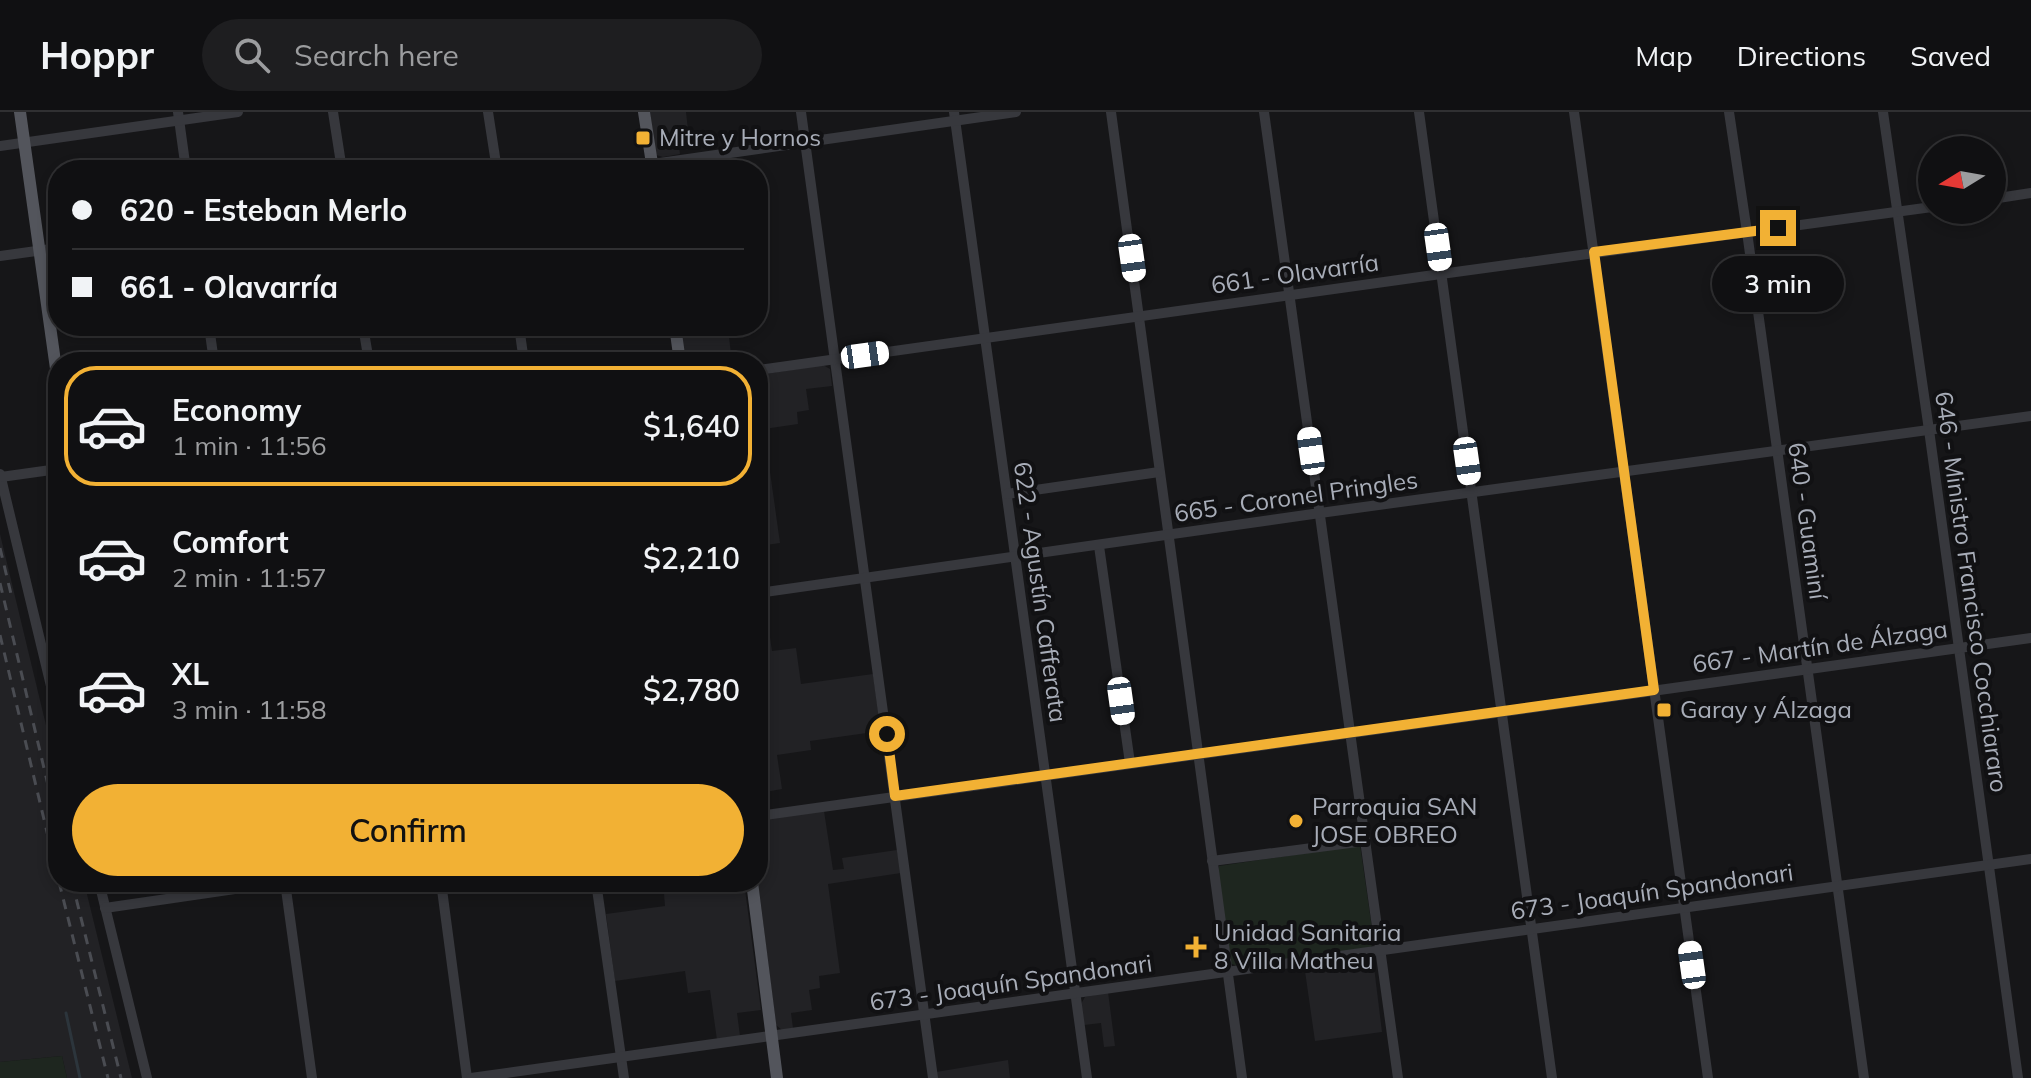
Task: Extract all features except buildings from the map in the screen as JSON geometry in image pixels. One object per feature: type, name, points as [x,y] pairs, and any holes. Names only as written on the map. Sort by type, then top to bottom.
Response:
[{"type":"main road","points":[[20,112],[48,305]]},
{"type":"main road","points":[[644,112],[651,160]]},
{"type":"main road","points":[[753,892],[777,1078]]},
{"type":"street","points":[[0,146],[178,116],[238,112]]},
{"type":"street","points":[[333,112],[340,160]]},
{"type":"street","points":[[488,112],[495,160]]},
{"type":"street","points":[[801,112],[933,1078]]},
{"type":"street","points":[[695,160],[954,116],[1016,112]]},
{"type":"street","points":[[1111,112],[1242,1078]]},
{"type":"street","points":[[1264,112],[1398,1078]]},
{"type":"street","points":[[1419,112],[1552,1078]]},
{"type":"street","points":[[1574,112],[1708,1078]]},
{"type":"street","name":"640 - Guaminí","points":[[1729,112],[1864,1078]]},
{"type":"street","name":"646 - Ministro Francisco Cocchiararo","points":[[1883,112],[2018,1078]]},
{"type":"street","points":[[178,116],[185,160]]},
{"type":"street","name":"622 - Agustín Cafferata","points":[[954,116],[1087,1078]]},
{"type":"street","points":[[2006,197],[2031,193]]},
{"type":"street","name":"661 - Olavarría","points":[[768,369],[1918,209]]},
{"type":"street","points":[[0,256],[48,249]]},
{"type":"street","name":"665 - Coronel Pringles","points":[[768,592],[2031,416]]},
{"type":"street","points":[[48,470],[0,475],[48,666]]},
{"type":"street","points":[[1007,494],[1159,472]]},
{"type":"street","points":[[1099,546],[1130,763]]},
{"type":"street","name":"667 - Martín de Álzaga","points":[[768,815],[2031,638]]},
{"type":"street","points":[[1212,861],[1365,841]]},
{"type":"street","name":"673 - Joaquín Spandonari","points":[[469,1078],[2031,859]]},
{"type":"street","points":[[101,892],[147,1078]]},
{"type":"street","points":[[105,908],[216,892]]},
{"type":"street","points":[[286,892],[312,1078]]},
{"type":"street","points":[[442,892],[469,1078]]},
{"type":"street","points":[[597,892],[624,1078]]},
{"type":"shaded area","points":[[650,112],[686,112],[688,130],[677,132],[680,154],[656,155]]},
{"type":"shaded area","points":[[680,336],[729,336],[731,352],[683,352]]},
{"type":"shaded area","points":[[823,365],[830,369],[832,386],[806,389],[809,410],[797,412],[798,424],[768,428],[768,373]]},
{"type":"shaded area","points":[[768,458],[780,543],[768,545]]},
{"type":"shaded area","points":[[0,534],[48,733],[48,892],[86,892],[132,1078],[67,1078],[62,1056],[0,1062]]},
{"type":"shaded area","points":[[768,624],[772,651],[796,648],[801,684],[873,674],[881,731],[810,741],[811,750],[777,755],[782,789],[768,791]]},
{"type":"shaded area","points":[[824,811],[833,870],[844,869],[842,858],[897,850],[901,873],[828,884],[840,973],[819,976],[820,988],[809,990],[812,1010],[791,1013],[793,1028],[782,1030],[776,1025],[759,892],[768,892],[768,819]]},
{"type":"shaded area","points":[[1360,845],[1374,942],[1370,948],[1237,966],[1232,964],[1219,866]]},
{"type":"shaded area","points":[[745,892],[761,1010],[737,1013],[740,1036],[717,1040],[710,990],[688,993],[685,971],[615,981],[606,914],[665,906],[664,894]]},
{"type":"shaded area","points":[[1366,962],[1374,967],[1382,1032],[1315,1041],[1305,971]]},
{"type":"shaded area","points":[[1108,992],[1115,1046],[1104,1047],[1101,1023],[1084,1025],[1081,1004],[1085,997]]},
{"type":"shaded area","points":[[62,1056],[67,1078],[0,1078],[0,1062]]},
{"type":"shaded area","points":[[1008,1060],[1010,1078],[937,1078],[936,1072]]},
{"type":"waterway","points":[[66,1013],[80,1078]]},
{"type":"railway","points":[[0,548],[11,594]]},
{"type":"railway","points":[[0,583],[48,785]]},
{"type":"railway","points":[[0,635],[48,836]]},
{"type":"railway","points":[[62,892],[108,1078]]},
{"type":"railway","points":[[74,892],[121,1078]]},
{"type":"place","name":"Mitre y Hornos","points":[[643,138]]},
{"type":"place","name":"Garay y Álzaga","points":[[1664,710]]},
{"type":"place","name":"Parroquia SAN JOSE OBREO","points":[[1296,821]]},
{"type":"place","name":"Unidad Sanitaria 8 Villa Matheu","points":[[1196,947]]},
{"type":"route","points":[[887,734],[895,796],[1654,690],[1594,252],[1778,228]]}]
